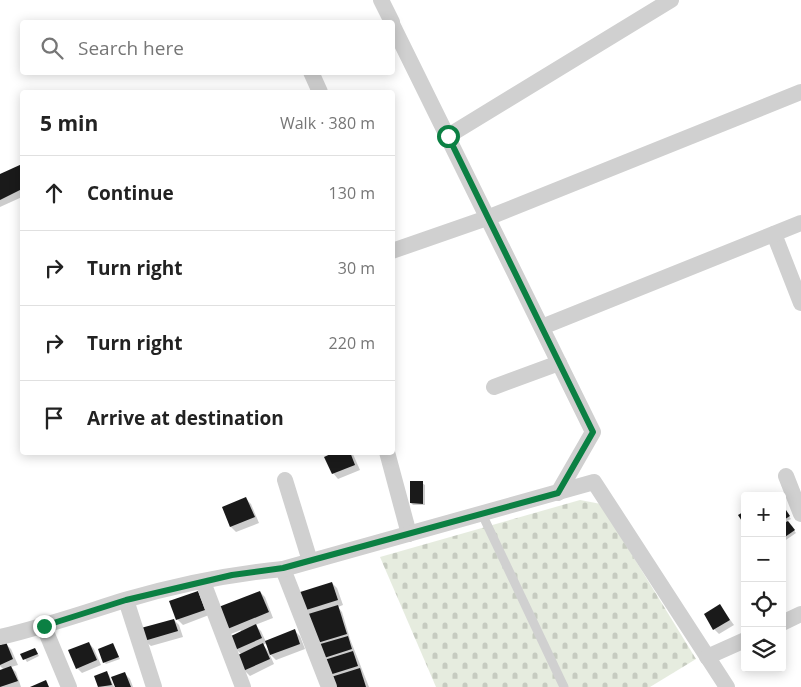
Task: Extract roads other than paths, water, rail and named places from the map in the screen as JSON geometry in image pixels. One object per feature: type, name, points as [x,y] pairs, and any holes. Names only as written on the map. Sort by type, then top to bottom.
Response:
[{"type":"street","points":[[381,0],[391,20]]},
{"type":"street","points":[[448,136],[671,0]]},
{"type":"street","points":[[395,28],[593,432],[558,493]]},
{"type":"street","points":[[312,75],[319,90]]},
{"type":"street","points":[[395,248],[487,218],[801,92]]},
{"type":"street","points":[[542,327],[801,223]]},
{"type":"street","points":[[774,234],[801,303]]},
{"type":"street","points":[[494,387],[559,363]]},
{"type":"street","points":[[388,455],[409,534]]},
{"type":"street","points":[[786,476],[801,514]]},
{"type":"street","points":[[285,480],[310,561]]},
{"type":"street","points":[[0,636],[44,626],[126,600],[232,575],[283,568],[310,561],[594,482],[726,687]]},
{"type":"street","points":[[283,568],[329,687]]},
{"type":"street","points":[[203,582],[242,687]]},
{"type":"street","points":[[126,600],[154,687]]},
{"type":"street","points":[[786,621],[801,614]]},
{"type":"street","points":[[44,626],[68,687]]},
{"type":"street","points":[[707,657],[741,642]]},
{"type":"lane","points":[[482,514],[564,687]]}]
